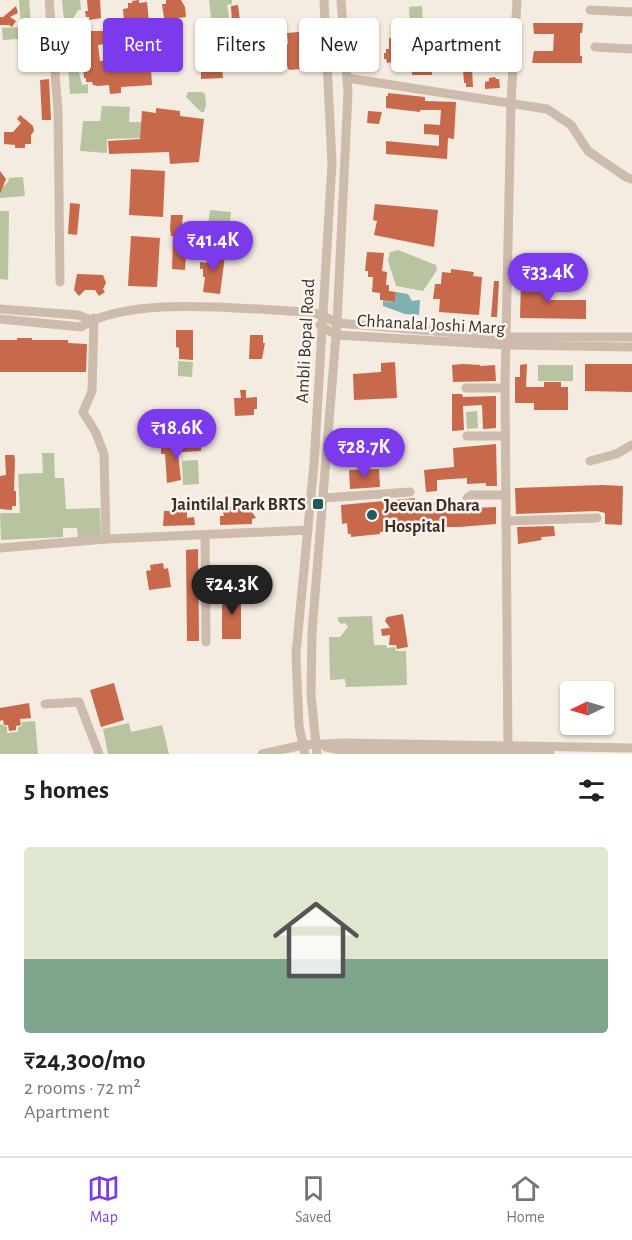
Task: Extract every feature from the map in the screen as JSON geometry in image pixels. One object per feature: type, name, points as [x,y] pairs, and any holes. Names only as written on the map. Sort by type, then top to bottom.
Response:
[{"type":"street","points":[[49,0],[58,110],[60,282]]},
{"type":"street","name":"Ambli Bopal Road","points":[[304,750],[299,726],[296,654],[315,454],[332,163],[324,0]]},
{"type":"street","name":"Ambli Bopal Road","points":[[316,749],[311,695],[312,632],[338,323],[348,93],[341,0]]},
{"type":"street","points":[[507,751],[505,388],[511,102],[517,0]]},
{"type":"street","points":[[590,10],[632,12]]},
{"type":"street","points":[[595,47],[632,49]]},
{"type":"street","points":[[347,78],[547,109],[571,125],[588,151],[632,179]]},
{"type":"street","points":[[0,320],[81,327],[92,319],[148,307],[191,307],[309,312],[322,315],[338,323]]},
{"type":"street","points":[[0,309],[78,315],[92,319]]},
{"type":"street","points":[[309,312],[322,328],[336,335]]},
{"type":"street","points":[[92,319],[92,391],[82,412],[96,433],[104,454],[106,539]]},
{"type":"street","name":"Chhanalal Joshi Marg","points":[[338,323],[507,341],[632,337]]},
{"type":"street","name":"Chhanalal Joshi Marg","points":[[336,335],[632,347]]},
{"type":"street","points":[[466,388],[505,388]]},
{"type":"street","points":[[467,436],[505,436]]},
{"type":"street","points":[[590,461],[616,454],[632,445]]},
{"type":"street","points":[[324,498],[410,492]]},
{"type":"street","points":[[467,504],[467,498],[471,495],[506,495]]},
{"type":"street","points":[[506,522],[597,518]]},
{"type":"street","points":[[0,548],[106,539],[308,530]]},
{"type":"street","points":[[205,535],[206,642]]},
{"type":"street","points":[[45,704],[79,702],[99,754]]},
{"type":"street","points":[[262,754],[316,749],[507,751],[632,748]]},
{"type":"street","points":[[507,751],[550,754]]},
{"type":"green space","points":[[19,0],[29,0],[30,18],[20,18]]},
{"type":"green space","points":[[62,0],[80,0],[81,10],[78,10],[73,18],[64,18]]},
{"type":"green space","points":[[209,0],[232,0],[232,4],[227,5],[229,18],[211,18]]},
{"type":"green space","points":[[422,6],[423,18],[410,18],[409,7]]},
{"type":"green space","points":[[18,27],[18,39],[3,40],[2,28]]},
{"type":"green space","points":[[68,72],[79,72],[82,85],[88,84],[88,93],[70,94]]},
{"type":"green space","points":[[188,92],[205,94],[204,112],[201,112],[186,97]]},
{"type":"green space","points":[[102,106],[130,107],[129,122],[141,122],[141,138],[107,139],[107,153],[80,151],[83,121],[100,121]]},
{"type":"green space","points":[[23,177],[25,196],[0,198],[0,190],[9,178]]},
{"type":"green space","points":[[210,210],[231,212],[225,234],[228,235],[227,250],[205,247]]},
{"type":"green space","points":[[0,211],[9,211],[8,280],[0,279]]},
{"type":"green space","points":[[398,250],[436,265],[437,270],[423,291],[396,286],[388,261],[390,252]]},
{"type":"green space","points":[[178,361],[193,362],[192,377],[178,376]]},
{"type":"green space","points":[[538,365],[573,365],[573,381],[538,381]]},
{"type":"green space","points":[[477,411],[478,428],[467,429],[466,412]]},
{"type":"green space","points":[[42,453],[54,453],[55,478],[64,478],[66,509],[100,508],[101,536],[78,537],[77,528],[63,528],[63,537],[1,540],[0,513],[20,513],[18,474],[43,473]]},
{"type":"green space","points":[[198,460],[199,484],[183,485],[182,461]]},
{"type":"green space","points":[[372,616],[374,645],[386,645],[387,648],[395,647],[396,651],[406,651],[407,685],[346,687],[345,679],[330,680],[329,637],[340,637],[348,627],[345,623],[341,624],[338,621],[338,617]]},
{"type":"green space","points":[[35,721],[38,754],[0,754],[0,724],[7,727],[7,733],[18,732],[18,727],[22,726],[22,722]]},
{"type":"green space","points":[[129,723],[131,732],[162,725],[169,754],[108,754],[103,729]]},
{"type":"water","points":[[396,292],[408,294],[412,301],[420,300],[419,315],[405,314],[383,306],[383,301],[395,302]]},
{"type":"building","points":[[87,0],[100,0],[101,18],[91,20],[86,17],[85,11],[88,11]]},
{"type":"building","points":[[166,0],[181,0],[185,7],[186,17],[164,18],[162,4],[166,4]]},
{"type":"building","points":[[147,2],[149,18],[124,18],[123,9],[128,8],[128,3]]},
{"type":"building","points":[[238,5],[240,18],[232,18],[231,6]]},
{"type":"building","points":[[16,6],[18,13],[10,17],[16,21],[12,27],[0,25],[0,17]]},
{"type":"building","points":[[533,23],[583,23],[582,33],[580,33],[582,63],[532,63],[534,51],[553,51],[554,34],[534,34]]},
{"type":"building","points":[[91,31],[103,31],[103,44],[98,45],[100,61],[103,61],[103,72],[151,72],[152,85],[121,87],[121,93],[110,94],[109,85],[93,85],[92,82],[86,82],[84,72],[91,72]]},
{"type":"building","points":[[299,32],[299,69],[289,70],[287,66],[287,33]]},
{"type":"building","points":[[389,38],[391,38],[391,62],[387,63],[384,53],[386,49],[389,49]]},
{"type":"building","points":[[201,72],[222,72],[223,78],[201,79]]},
{"type":"building","points":[[412,72],[432,72],[432,75],[412,75]]},
{"type":"building","points":[[463,72],[472,72],[473,87],[466,87]]},
{"type":"building","points":[[495,77],[499,79],[500,88],[485,89],[485,82]]},
{"type":"building","points":[[49,79],[51,120],[42,120],[40,80]]},
{"type":"building","points":[[388,93],[425,97],[425,101],[456,102],[454,139],[448,138],[447,159],[386,154],[386,141],[439,146],[439,135],[424,134],[424,124],[440,125],[441,110],[420,110],[420,112],[386,108]]},
{"type":"building","points":[[156,108],[180,111],[180,116],[204,119],[199,162],[170,164],[169,152],[109,154],[108,141],[140,139],[142,111],[156,113]]},
{"type":"building","points":[[368,111],[382,112],[379,124],[367,123]]},
{"type":"building","points":[[20,115],[33,126],[34,131],[31,135],[31,144],[25,144],[25,148],[15,148],[15,145],[4,144],[4,132],[13,132],[21,123],[17,119]]},
{"type":"building","points":[[131,169],[165,171],[163,217],[129,215]]},
{"type":"building","points":[[0,171],[6,179],[0,194]]},
{"type":"building","points":[[70,203],[80,204],[77,235],[68,234]]},
{"type":"building","points":[[375,204],[438,210],[434,247],[374,235],[377,221],[373,220]]},
{"type":"building","points":[[171,215],[183,215],[182,226],[188,226],[185,270],[172,269]]},
{"type":"building","points":[[131,236],[160,238],[157,287],[128,286]]},
{"type":"building","points":[[213,250],[222,251],[222,255],[225,256],[220,294],[203,292],[205,277],[203,277],[203,269],[200,269],[200,262],[207,263],[207,254],[213,255]]},
{"type":"building","points":[[367,252],[384,253],[382,271],[387,272],[386,285],[389,285],[389,291],[396,292],[395,302],[380,300],[380,293],[372,292],[373,277],[368,277],[368,271],[365,271]]},
{"type":"building","points":[[451,269],[474,272],[473,276],[482,277],[479,315],[439,312],[440,299],[433,299],[435,284],[441,284],[442,272],[451,273]]},
{"type":"building","points":[[77,274],[103,275],[106,283],[103,289],[105,292],[99,296],[95,290],[85,290],[79,296],[74,290]]},
{"type":"building","points":[[521,280],[547,281],[547,300],[586,300],[586,319],[520,318]]},
{"type":"building","points":[[494,281],[499,281],[497,317],[491,317]]},
{"type":"building","points":[[176,330],[193,330],[193,360],[179,359]]},
{"type":"building","points":[[250,335],[263,335],[263,343],[265,343],[262,359],[249,359]]},
{"type":"building","points":[[17,338],[68,340],[68,343],[87,344],[86,372],[0,372],[0,340],[17,340]]},
{"type":"building","points":[[395,362],[397,398],[354,400],[353,374],[381,372],[381,363]]},
{"type":"building","points":[[527,364],[526,387],[544,387],[544,382],[561,382],[561,387],[568,387],[568,410],[534,410],[534,403],[515,403],[515,377],[520,377],[520,365]]},
{"type":"building","points":[[585,364],[632,364],[632,392],[585,391]]},
{"type":"building","points":[[452,365],[495,365],[496,381],[453,382]]},
{"type":"building","points":[[240,390],[246,390],[246,398],[257,397],[257,409],[254,409],[254,415],[235,416],[234,398],[241,398]]},
{"type":"building","points":[[452,394],[462,394],[463,397],[496,396],[496,428],[483,429],[482,405],[463,406],[464,430],[452,431]]},
{"type":"building","points":[[201,441],[201,451],[178,454],[181,480],[167,483],[165,454],[161,454],[161,448],[191,446],[190,442]]},
{"type":"building","points":[[496,444],[497,486],[486,486],[486,483],[467,484],[467,478],[437,480],[437,491],[426,492],[424,470],[454,467],[453,448]]},
{"type":"building","points":[[5,455],[14,455],[15,459],[16,506],[12,506],[12,510],[0,509],[0,476],[6,475]]},
{"type":"building","points":[[379,469],[380,487],[350,489],[349,470]]},
{"type":"building","points":[[623,486],[622,525],[605,524],[605,513],[597,511],[516,514],[515,488]]},
{"type":"building","points":[[415,498],[415,504],[436,502],[436,509],[468,511],[472,508],[496,507],[496,524],[446,527],[446,522],[416,524],[417,530],[380,532],[380,534],[351,537],[351,534],[348,534],[347,523],[342,524],[341,505]]},
{"type":"building","points":[[228,507],[245,507],[245,509],[250,509],[256,518],[252,519],[252,524],[220,525],[220,516],[224,516],[223,512],[229,512]]},
{"type":"building","points":[[187,510],[187,518],[194,517],[195,525],[163,526],[164,511]]},
{"type":"building","points":[[554,526],[555,536],[541,537],[542,540],[518,544],[517,527]]},
{"type":"building","points":[[198,549],[199,641],[187,641],[186,550]]},
{"type":"building","points":[[163,563],[164,569],[168,568],[171,587],[149,590],[146,571],[151,570],[150,565]]},
{"type":"building","points":[[222,593],[241,593],[241,639],[222,639]]},
{"type":"building","points":[[403,614],[408,647],[397,649],[396,645],[389,645],[390,635],[382,636],[381,629],[390,628],[385,621],[387,617]]},
{"type":"building","points":[[114,683],[124,720],[101,727],[90,690]]},
{"type":"building","points":[[29,703],[31,718],[20,719],[21,725],[16,726],[16,730],[9,731],[8,725],[4,725],[3,720],[0,721],[0,708]]},
{"type":"place","name":"Jaintilal Park BRTS","points":[[318,504]]},
{"type":"place","name":"Jeevan Dhara Hospital","points":[[372,515]]}]
